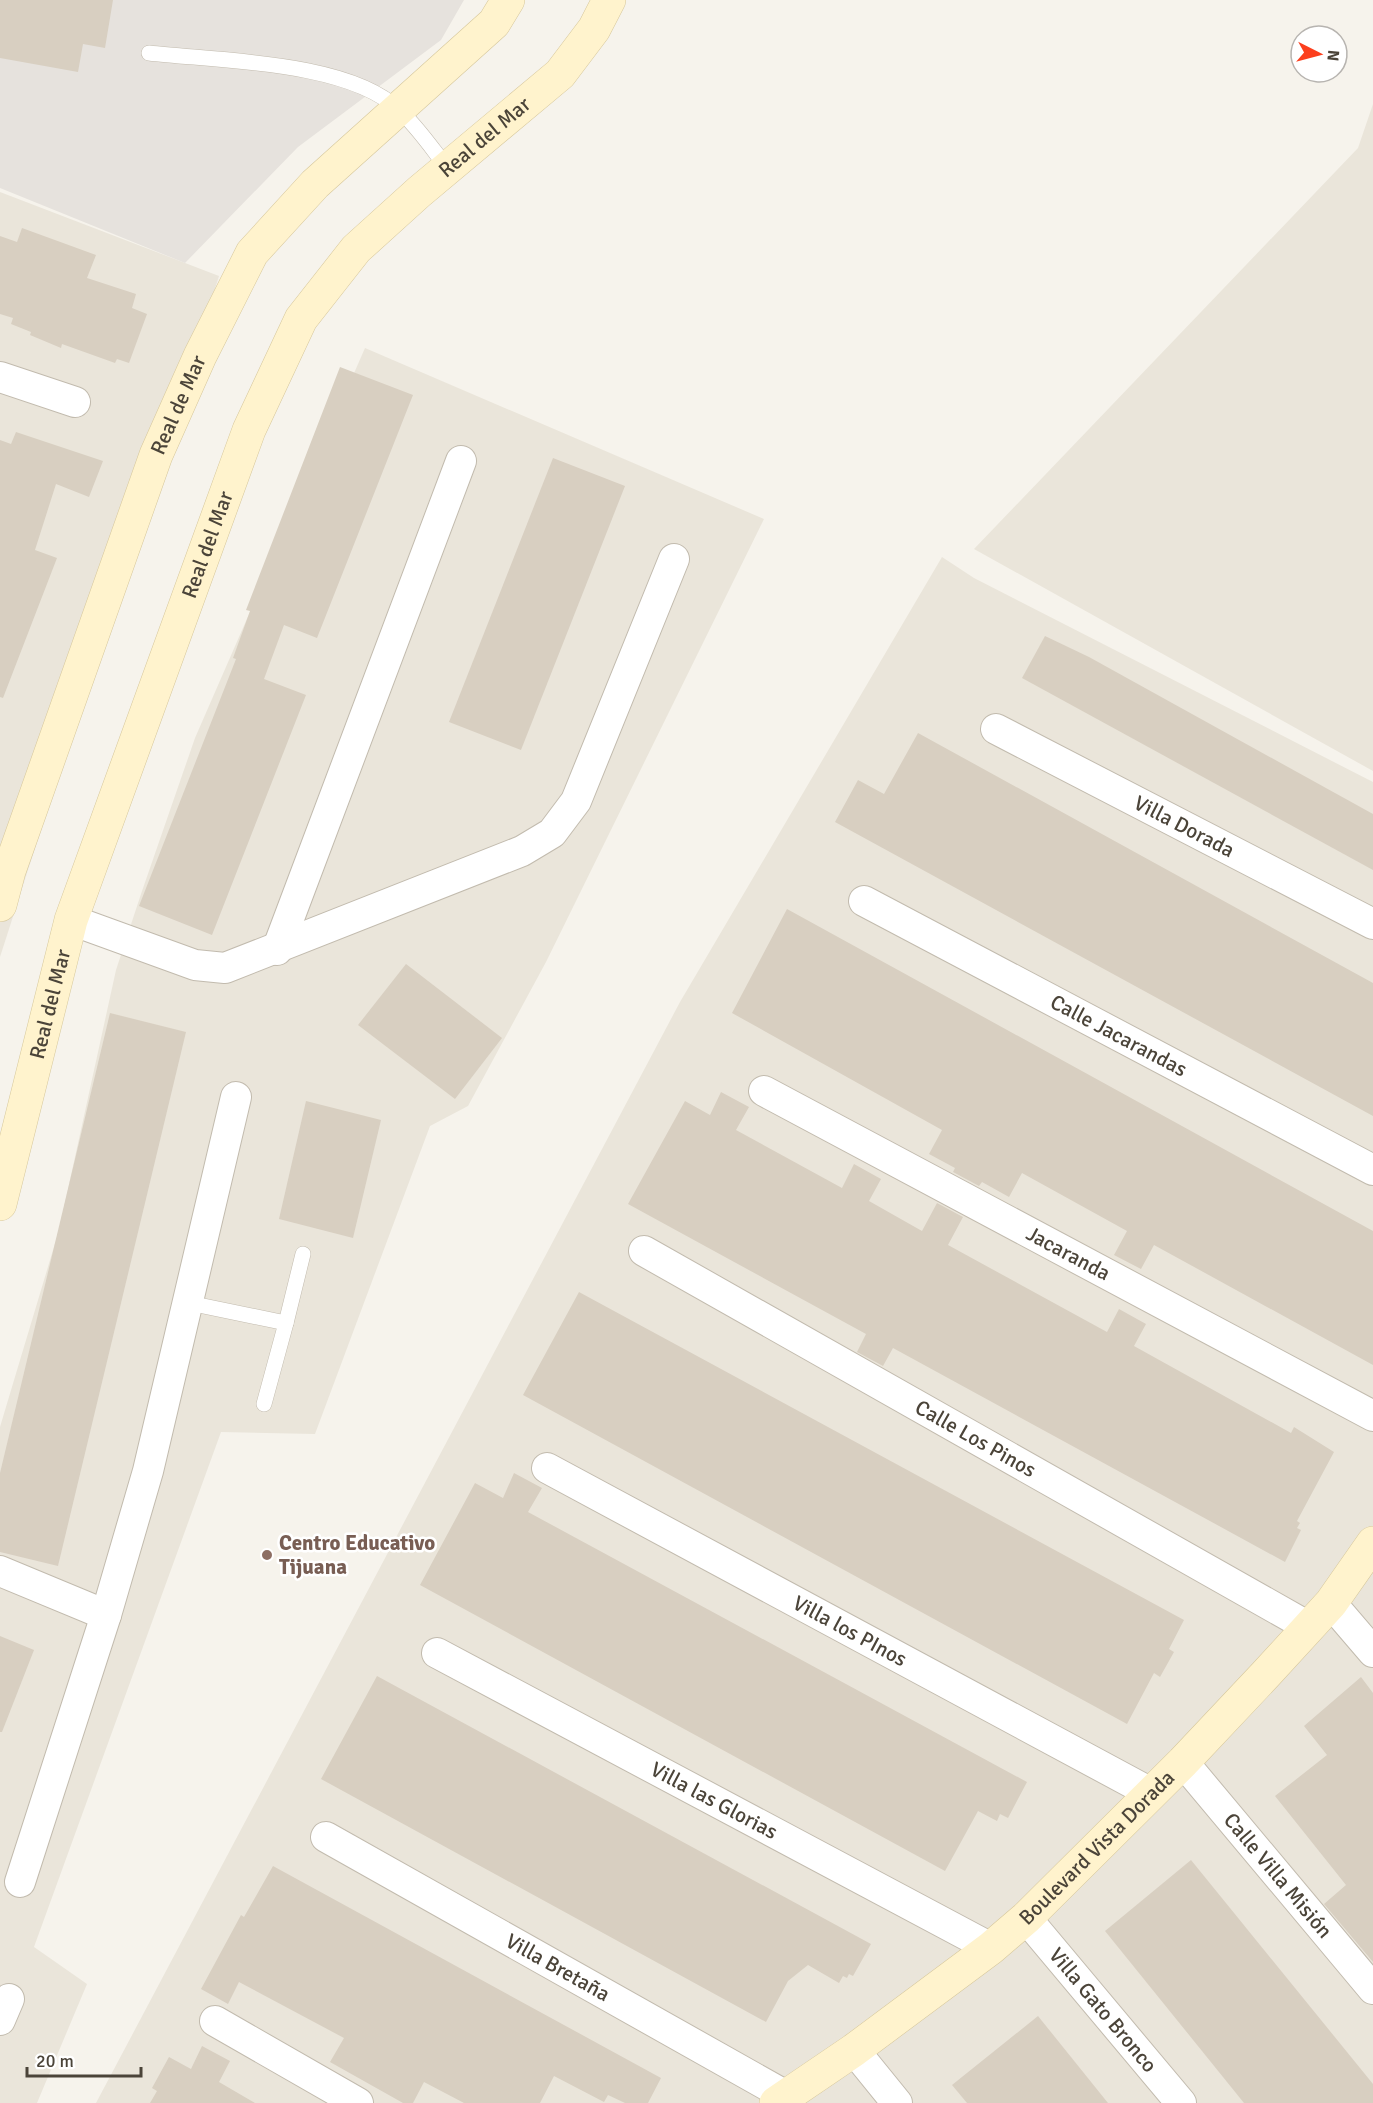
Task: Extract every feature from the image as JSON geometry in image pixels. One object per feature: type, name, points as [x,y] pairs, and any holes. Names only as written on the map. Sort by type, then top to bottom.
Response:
[{"type":"street","name":"Real de Mar","points":[[0,904],[9,871],[156,455],[200,356],[252,253],[315,184],[494,23],[508,0]]},
{"type":"street","name":"Real del Mar","points":[[0,1204],[71,920],[249,430],[301,319],[356,249],[560,74],[594,29],[609,0]]},
{"type":"street","points":[[0,377],[75,402]]},
{"type":"street","points":[[276,950],[462,461]]},
{"type":"street","points":[[71,920],[209,968],[225,968],[276,950],[522,851],[552,834],[576,801],[674,558]]},
{"type":"street","name":"Villa Dorada","points":[[996,729],[1373,924]]},
{"type":"street","name":"Calle Jacarandas","points":[[864,901],[1373,1170]]},
{"type":"street","name":"Jacaranda","points":[[764,1091],[1373,1416]]},
{"type":"street","points":[[20,1882],[106,1615],[148,1472],[236,1097]]},
{"type":"street","name":"Calle Los Pinos","points":[[644,1251],[1307,1626]]},
{"type":"street","name":"Villa los PInos","points":[[547,1468],[1151,1793]]},
{"type":"street","name":"Boulevard Vista Dorada","points":[[782,2100],[854,2050],[991,1948],[1026,1918],[1183,1762],[1330,1603],[1373,1544]]},
{"type":"street","points":[[0,1571],[106,1615]]},
{"type":"street","points":[[1330,1603],[1373,1653]]},
{"type":"street","name":"Villa las Glorias","points":[[438,1653],[991,1948]]},
{"type":"street","name":"Calle Villa Misión","points":[[1183,1762],[1373,1989]]},
{"type":"street","name":"Villa Bretaña","points":[[326,1837],[782,2100]]},
{"type":"street","name":"Villa Gato Bronco","points":[[1026,1918],[1181,2103]]},
{"type":"street","points":[[215,2021],[358,2103]]},
{"type":"street","points":[[854,2050],[897,2103]]},
{"type":"lane","points":[[149,53],[321,72],[368,88],[399,109],[449,170]]},
{"type":"lane","points":[[264,1404],[303,1254]]},
{"type":"lane","points":[[189,1303],[286,1323]]},
{"type":"shaded area","points":[[0,0],[464,0],[441,40],[298,147],[185,263],[0,188]]},
{"type":"shaded area","points":[[1373,104],[1373,771],[974,549],[1358,148]]},
{"type":"shaded area","points":[[0,192],[219,276],[0,957]]},
{"type":"shaded area","points":[[365,348],[764,519],[546,962],[468,1106],[430,1126],[315,1434],[221,1432],[34,1947],[87,1984],[37,2103],[0,2103],[0,1427],[59,1230],[116,970],[141,894],[195,738]]},
{"type":"shaded area","points":[[942,557],[974,578],[1373,782],[1373,2103],[96,2103],[680,1002]]},
{"type":"building","points":[[0,0],[113,0],[105,48],[83,44],[78,72],[0,58]]},
{"type":"building","points":[[22,228],[96,255],[87,278],[136,294],[132,308],[147,314],[129,363],[117,359],[115,363],[62,344],[61,348],[30,335],[31,332],[11,324],[13,318],[0,314],[0,236],[17,242]]},
{"type":"building","points":[[340,367],[413,395],[317,638],[284,625],[264,679],[306,695],[212,935],[139,906],[236,659],[233,658],[250,611],[246,610]]},
{"type":"building","points":[[16,432],[103,461],[89,497],[56,484],[35,550],[57,558],[3,698],[0,697],[0,440],[11,444]]},
{"type":"building","points":[[553,458],[625,486],[521,750],[449,722]]},
{"type":"building","points":[[1045,636],[1089,657],[1373,814],[1373,870],[1022,678]]},
{"type":"building","points":[[918,733],[1373,983],[1373,1116],[835,822],[858,780],[884,794]]},
{"type":"building","points":[[787,909],[1373,1231],[1373,1365],[1154,1245],[1141,1269],[1114,1255],[1127,1231],[1022,1173],[1009,1197],[982,1182],[979,1186],[953,1172],[955,1168],[929,1154],[942,1130],[732,1013]]},
{"type":"building","points":[[406,964],[502,1038],[455,1099],[358,1025]]},
{"type":"building","points":[[110,1013],[186,1032],[58,1566],[0,1552],[0,1473]]},
{"type":"building","points":[[721,1092],[749,1107],[736,1130],[842,1188],[854,1164],[881,1179],[869,1201],[922,1231],[937,1203],[963,1217],[948,1245],[1107,1332],[1119,1309],[1146,1324],[1134,1346],[1291,1433],[1294,1427],[1334,1452],[1297,1521],[1300,1523],[1297,1528],[1301,1530],[1285,1562],[893,1348],[883,1366],[857,1352],[866,1334],[628,1204],[685,1101],[710,1115]]},
{"type":"building","points":[[306,1101],[381,1120],[353,1238],[279,1219]]},
{"type":"building","points":[[579,1292],[1184,1620],[1169,1649],[1174,1652],[1160,1677],[1154,1673],[1127,1724],[523,1395]]},
{"type":"building","points":[[514,1473],[542,1488],[528,1512],[1027,1782],[1008,1818],[1000,1814],[997,1821],[978,1811],[945,1871],[420,1585],[475,1483],[503,1498]]},
{"type":"building","points":[[0,1636],[34,1650],[2,1732],[0,1732]]},
{"type":"building","points":[[377,1676],[871,1944],[853,1976],[849,1974],[847,1978],[843,1976],[839,1983],[808,1965],[788,1981],[766,2022],[321,1779]]},
{"type":"building","points":[[1361,1677],[1373,1693],[1373,1962],[1324,1904],[1346,1885],[1275,1796],[1327,1755],[1304,1726]]},
{"type":"building","points":[[1191,1860],[1373,2084],[1373,2103],[1244,2103],[1105,1931]]},
{"type":"building","points":[[273,1866],[661,2078],[648,2103],[625,2103],[608,2095],[604,2102],[554,2076],[540,2103],[464,2103],[424,2082],[413,2103],[403,2103],[330,2062],[344,2038],[239,1982],[228,2004],[201,1989],[241,1915],[244,1917]]},
{"type":"building","points":[[1038,2016],[1108,2103],[967,2103],[952,2085]]},
{"type":"building","points":[[202,2046],[230,2061],[219,2082],[255,2103],[150,2103],[157,2091],[152,2088],[169,2057],[191,2069]]},
{"type":"place","name":"Centro Educativo Tijuana","points":[[267,1555]]}]
